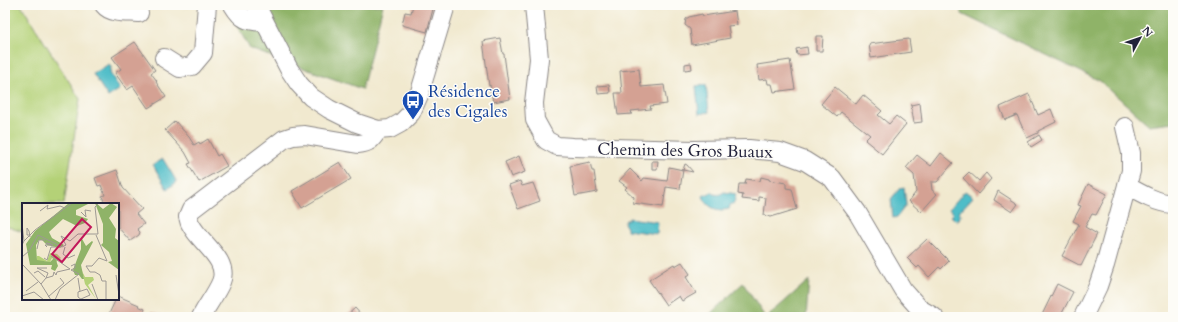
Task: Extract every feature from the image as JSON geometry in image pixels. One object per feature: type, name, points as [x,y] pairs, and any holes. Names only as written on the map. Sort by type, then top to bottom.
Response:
[{"type":"street","points":[[104,5],[108,10],[138,13]]},
{"type":"street","points":[[164,58],[180,68],[192,66],[203,53],[207,5]]},
{"type":"street","points":[[234,5],[238,12],[246,20],[264,22]]},
{"type":"street","points":[[256,5],[289,69],[299,84],[311,97],[329,109],[357,123],[378,130],[390,129],[401,123],[411,113],[419,95],[446,5]]},
{"type":"street","name":"Chemin des Gros Buaux","points":[[534,5],[539,59],[534,103],[535,120],[546,140],[557,146],[573,147],[693,150],[749,149],[780,152],[806,161],[832,178],[857,212],[903,290],[920,309],[934,317]]},
{"type":"street","points":[[1083,317],[1098,286],[1105,265],[1131,171],[1131,153],[1125,127]]},
{"type":"street","points":[[200,317],[221,283],[223,276],[222,267],[217,258],[191,225],[188,217],[192,210],[284,139],[293,136],[305,135],[358,144],[370,141],[378,130]]},
{"type":"street","points":[[1127,186],[1165,204],[1173,204]]},
{"type":"green space","points":[[5,5],[21,5],[80,99],[64,203],[22,203],[22,232],[5,226]]},
{"type":"green space","points":[[225,5],[383,5],[362,89],[250,49]]},
{"type":"green space","points":[[958,5],[1173,5],[1173,122],[1149,125],[1100,81],[962,14]]},
{"type":"green space","points":[[809,280],[806,317],[767,317]]},
{"type":"green space","points":[[743,283],[765,317],[707,317]]},
{"type":"water","points":[[109,64],[111,67],[110,73],[120,89],[108,97],[93,74]]},
{"type":"water","points":[[706,85],[709,112],[699,114],[696,86]]},
{"type":"water","points":[[163,159],[177,182],[167,189],[153,165]]},
{"type":"water","points":[[904,187],[906,205],[897,217],[893,218],[891,199],[900,188]]},
{"type":"water","points":[[965,191],[973,197],[958,213],[961,216],[956,221],[951,216],[953,214],[949,209]]},
{"type":"water","points":[[712,192],[716,195],[724,192],[736,194],[734,203],[730,205],[729,209],[725,210],[713,208],[707,204],[703,196]]},
{"type":"water","points":[[629,218],[658,222],[657,234],[627,230],[624,223],[626,220],[629,220]]},
{"type":"building","points":[[413,5],[434,5],[427,32],[402,25],[405,12],[411,13]]},
{"type":"building","points":[[735,11],[737,25],[728,26],[730,38],[692,45],[690,29],[685,25],[686,19],[702,14],[703,16]]},
{"type":"building","points":[[816,36],[823,36],[822,51],[816,51]]},
{"type":"building","points":[[500,38],[504,54],[510,99],[493,102],[490,85],[489,86],[483,41]]},
{"type":"building","points":[[909,39],[911,52],[871,58],[869,44]]},
{"type":"building","points":[[135,42],[155,70],[151,73],[166,97],[148,108],[133,86],[127,90],[115,73],[121,69],[112,57]]},
{"type":"building","points":[[807,47],[808,54],[797,55],[796,49]]},
{"type":"building","points":[[790,60],[795,89],[774,92],[772,84],[768,84],[767,79],[759,80],[757,65]]},
{"type":"building","points":[[691,63],[692,69],[685,70],[685,64]]},
{"type":"building","points":[[639,69],[641,87],[664,85],[667,104],[650,106],[651,109],[631,111],[632,114],[618,115],[615,93],[622,93],[620,71]]},
{"type":"building","points":[[609,85],[610,93],[598,94],[597,86]]},
{"type":"building","points":[[835,87],[856,104],[863,95],[882,111],[878,115],[889,124],[896,116],[906,124],[882,154],[865,140],[870,135],[841,112],[837,117],[821,104]]},
{"type":"building","points":[[1029,94],[1038,115],[1051,109],[1056,122],[1027,138],[1017,115],[1005,120],[1000,107]]},
{"type":"building","points":[[920,103],[922,122],[914,123],[911,105]]},
{"type":"building","points":[[175,121],[194,145],[199,142],[200,144],[208,139],[217,156],[220,154],[227,166],[199,182],[188,164],[191,163],[185,152],[165,130]]},
{"type":"building","points":[[1039,135],[1042,140],[1031,147],[1028,142]]},
{"type":"building","points":[[941,153],[953,163],[937,182],[931,182],[932,190],[937,194],[921,212],[909,201],[916,192],[914,175],[906,168],[917,155],[931,166]]},
{"type":"building","points":[[519,156],[525,172],[511,177],[505,162]]},
{"type":"building","points":[[652,161],[658,161],[657,169],[652,169]]},
{"type":"building","points":[[340,162],[351,179],[302,208],[292,191]]},
{"type":"building","points":[[590,162],[592,171],[594,171],[597,192],[575,196],[570,166]]},
{"type":"building","points":[[685,164],[687,165],[693,172],[683,170]]},
{"type":"building","points":[[669,167],[683,170],[680,189],[666,187],[663,207],[633,203],[634,197],[625,189],[627,187],[619,181],[630,169],[642,181],[644,178],[667,181]]},
{"type":"building","points":[[117,170],[123,188],[142,209],[136,214],[144,224],[137,229],[140,232],[139,235],[130,241],[119,228],[119,203],[105,203],[102,196],[105,195],[101,185],[98,186],[95,178]]},
{"type":"building","points":[[969,172],[979,181],[986,173],[991,179],[978,194],[963,178]]},
{"type":"building","points":[[761,177],[786,183],[786,188],[792,189],[797,209],[771,217],[764,215],[766,198],[759,197],[759,201],[742,199],[743,195],[738,194],[739,184],[745,184],[746,179],[760,181]]},
{"type":"building","points":[[520,181],[522,186],[533,183],[540,201],[518,209],[509,185]]},
{"type":"building","points":[[1088,184],[1107,194],[1096,215],[1092,214],[1085,227],[1097,234],[1081,266],[1062,256],[1079,224],[1073,221],[1081,206],[1078,205]]},
{"type":"building","points":[[998,191],[1018,204],[1012,212],[994,200]]},
{"type":"building","points":[[927,239],[949,261],[941,269],[939,267],[929,277],[919,266],[917,268],[907,258]]},
{"type":"building","points":[[682,262],[690,274],[686,277],[696,293],[682,301],[679,296],[666,305],[649,280],[674,264],[675,266]]},
{"type":"building","points":[[1057,284],[1073,292],[1060,317],[1041,317]]},
{"type":"building","points":[[119,296],[145,309],[141,317],[108,316],[116,300],[119,300]]},
{"type":"building","points":[[355,308],[363,317],[345,317]]},
{"type":"building","points":[[152,312],[159,315],[167,317],[150,317]]},
{"type":"place","name":"Résidence des Cigales","points":[[413,120]]}]
